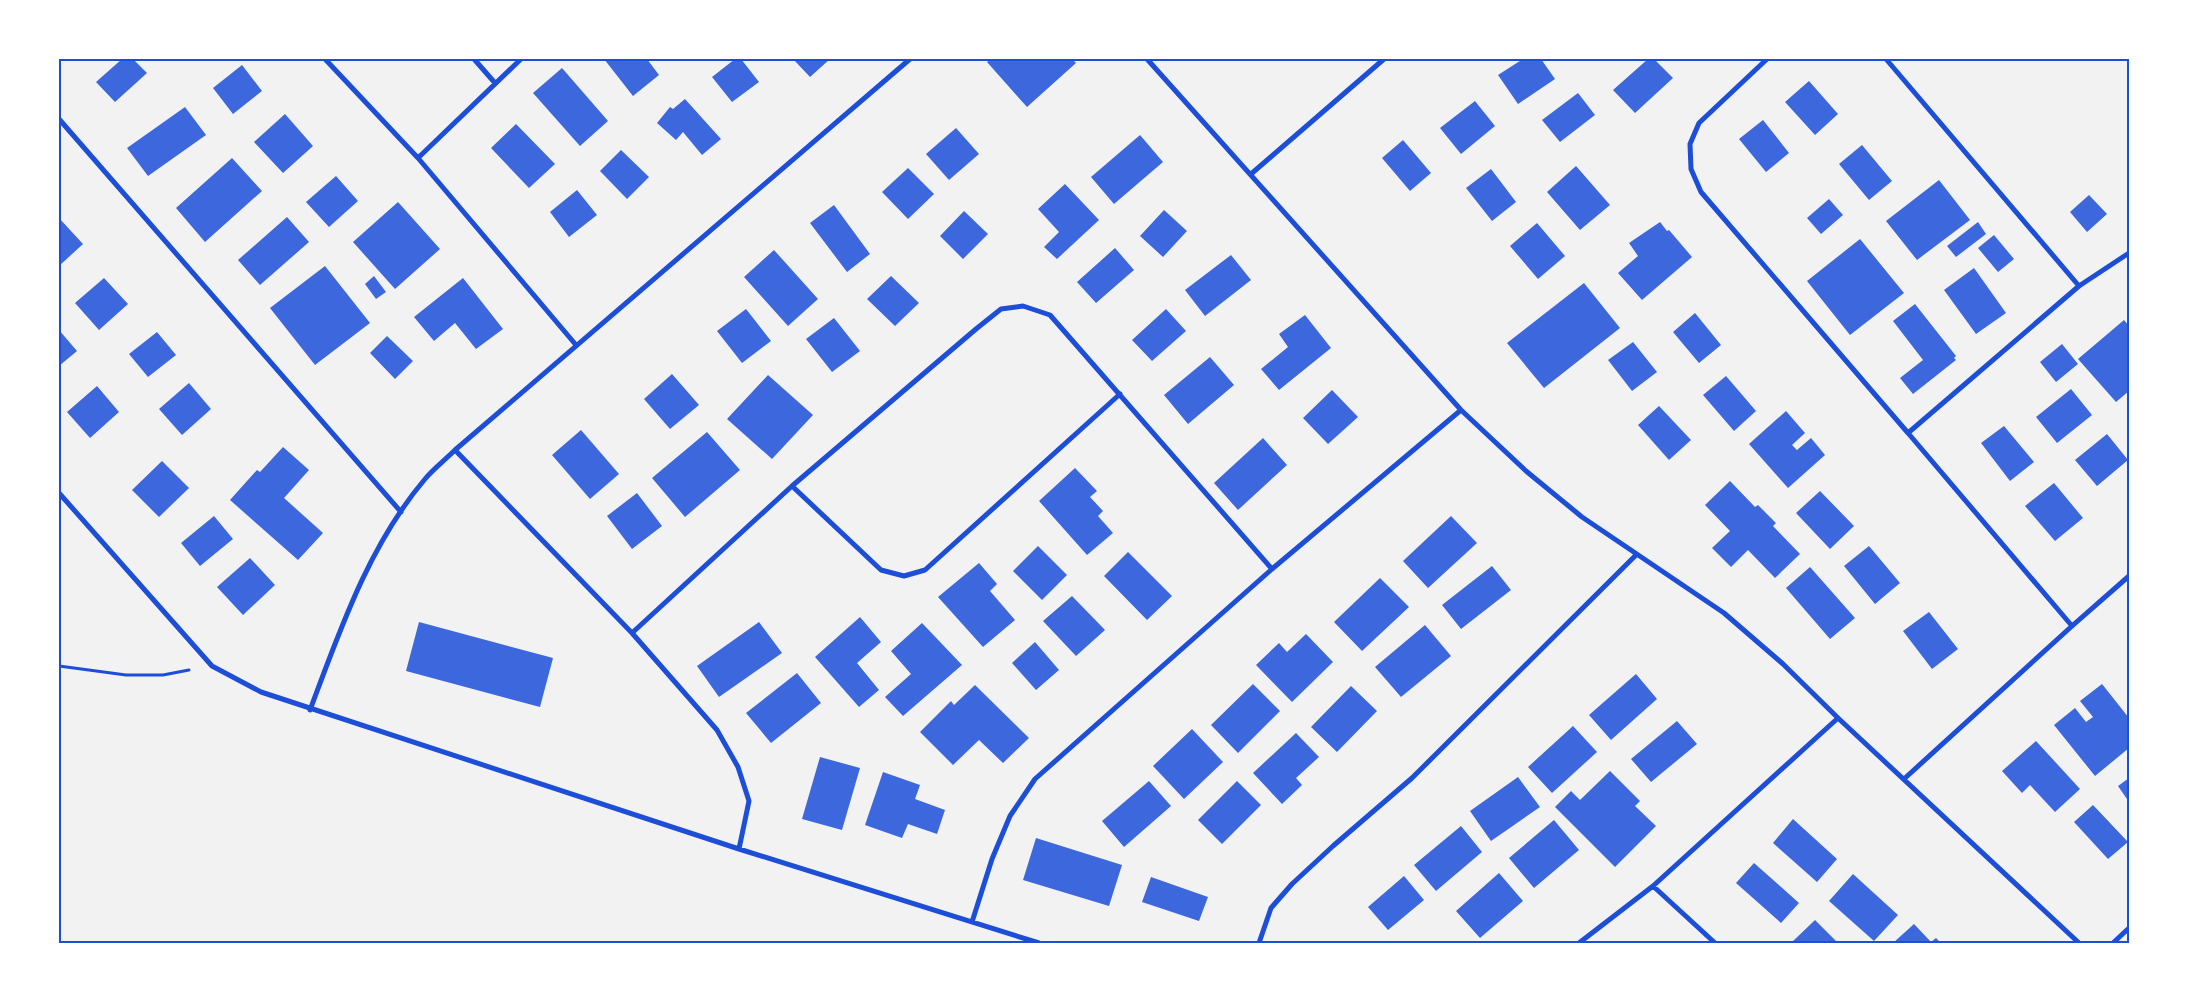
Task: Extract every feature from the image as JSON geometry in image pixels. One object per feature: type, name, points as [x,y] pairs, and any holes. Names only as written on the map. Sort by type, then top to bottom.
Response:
[{"type":"street","points":[[325,59],[418,158],[576,345]]},
{"type":"street","points":[[474,59],[495,83]]},
{"type":"street","points":[[418,158],[522,59]]},
{"type":"street","points":[[310,710],[338,635],[374,557],[401,512],[425,478],[576,345],[910,59]]},
{"type":"street","points":[[1147,59],[1461,410],[1526,471],[1582,517],[1724,613],[1783,664],[1838,718],[2079,943]]},
{"type":"street","points":[[1251,174],[1384,59]]},
{"type":"street","points":[[1767,59],[1699,122],[1690,144],[1691,170],[1700,192],[2072,626]]},
{"type":"street","points":[[1886,59],[2080,286]]},
{"type":"street","points":[[59,119],[401,512]]},
{"type":"street","points":[[1908,433],[2080,286],[2129,253]]},
{"type":"street","points":[[632,633],[792,486],[1001,309],[1023,306],[1050,316],[1272,569]]},
{"type":"street","points":[[792,486],[881,570],[904,576],[925,570],[1120,394]]},
{"type":"street","points":[[972,922],[992,859],[1010,816],[1035,779],[1272,569],[1461,410]]},
{"type":"street","points":[[455,450],[632,633],[717,730],[738,766],[749,801],[739,849]]},
{"type":"street","points":[[59,493],[212,666],[262,692],[310,710],[739,849],[1040,943]]},
{"type":"street","points":[[1259,943],[1271,908],[1292,884],[1332,846],[1412,778],[1636,555]]},
{"type":"street","points":[[1904,779],[2129,576]]},
{"type":"street","points":[[1579,943],[1653,886],[1838,718]]},
{"type":"street","points":[[1653,886],[1715,943]]},
{"type":"street","points":[[2113,943],[2129,928]]},
{"type":"path","points":[[59,666],[136,675],[163,675],[212,666]]},
{"type":"building","points":[[122,59],[133,59],[147,73],[115,102],[96,82]]},
{"type":"building","points":[[604,59],[647,59],[659,75],[633,96]]},
{"type":"building","points":[[735,59],[741,59],[759,82],[732,102],[712,77]]},
{"type":"building","points":[[793,59],[830,59],[810,77]]},
{"type":"building","points":[[991,59],[1072,59],[1076,63],[1027,107],[987,62]]},
{"type":"building","points":[[1523,59],[1541,59],[1555,79],[1518,104],[1498,75]]},
{"type":"building","points":[[1648,59],[1654,59],[1673,78],[1635,113],[1613,90]]},
{"type":"building","points":[[242,65],[262,91],[233,114],[213,88]]},
{"type":"building","points":[[562,68],[608,121],[580,146],[533,93]]},
{"type":"building","points":[[1809,81],[1838,114],[1815,135],[1785,102]]},
{"type":"building","points":[[1578,93],[1595,115],[1560,142],[1542,120]]},
{"type":"building","points":[[685,99],[721,139],[702,155],[683,132],[676,140],[657,123],[670,107],[673,109]]},
{"type":"building","points":[[1475,101],[1495,126],[1461,154],[1440,128]]},
{"type":"building","points":[[185,107],[206,135],[148,176],[127,148]]},
{"type":"building","points":[[285,114],[313,146],[283,173],[254,142]]},
{"type":"building","points":[[1763,120],[1789,153],[1766,172],[1739,139]]},
{"type":"building","points":[[516,124],[555,164],[529,188],[491,148]]},
{"type":"building","points":[[956,128],[979,154],[949,180],[926,154]]},
{"type":"building","points":[[1140,135],[1163,162],[1114,204],[1091,177]]},
{"type":"building","points":[[1403,140],[1431,173],[1410,191],[1382,158]]},
{"type":"building","points":[[1862,145],[1892,181],[1869,200],[1839,164]]},
{"type":"building","points":[[621,150],[649,177],[627,199],[600,171]]},
{"type":"building","points":[[232,158],[262,191],[205,242],[176,208]]},
{"type":"building","points":[[1576,166],[1610,205],[1580,230],[1547,192]]},
{"type":"building","points":[[908,168],[934,194],[908,219],[882,192]]},
{"type":"building","points":[[1491,169],[1516,202],[1492,221],[1466,188]]},
{"type":"building","points":[[336,176],[358,201],[329,227],[306,202]]},
{"type":"building","points":[[1939,180],[1970,220],[1917,260],[1886,221]]},
{"type":"building","points":[[1065,184],[1099,220],[1057,259],[1044,247],[1059,232],[1038,209]]},
{"type":"building","points":[[577,190],[597,215],[569,237],[550,212]]},
{"type":"building","points":[[2089,195],[2107,214],[2087,232],[2070,212]]},
{"type":"building","points":[[1829,199],[1843,215],[1821,234],[1807,218]]},
{"type":"building","points":[[398,202],[440,249],[395,289],[353,242]]},
{"type":"building","points":[[834,205],[870,254],[847,272],[810,223]]},
{"type":"building","points":[[1164,210],[1187,231],[1163,257],[1140,236]]},
{"type":"building","points":[[964,211],[988,234],[963,259],[940,236]]},
{"type":"building","points":[[287,217],[309,242],[260,285],[238,260]]},
{"type":"building","points":[[59,218],[83,244],[59,266]]},
{"type":"building","points":[[1660,222],[1692,257],[1642,300],[1618,273],[1638,256],[1629,243]]},
{"type":"building","points":[[1978,222],[1986,234],[1956,257],[1947,246]]},
{"type":"building","points":[[1537,223],[1565,256],[1538,279],[1510,246]]},
{"type":"building","points":[[1994,235],[2014,259],[1998,272],[1978,248]]},
{"type":"building","points":[[1860,239],[1904,293],[1850,335],[1807,281]]},
{"type":"building","points":[[1115,248],[1134,270],[1096,303],[1077,282]]},
{"type":"building","points":[[774,250],[818,299],[788,326],[744,277]]},
{"type":"building","points":[[1231,255],[1251,280],[1205,316],[1185,290]]},
{"type":"building","points":[[325,266],[370,323],[315,365],[270,308]]},
{"type":"building","points":[[1974,268],[2006,313],[1976,334],[1944,290]]},
{"type":"building","points":[[374,276],[386,292],[376,299],[365,284]]},
{"type":"building","points":[[891,276],[919,303],[895,326],[867,299]]},
{"type":"building","points":[[104,278],[128,304],[99,330],[75,303]]},
{"type":"building","points":[[463,278],[503,329],[476,349],[455,323],[434,341],[414,317]]},
{"type":"building","points":[[1584,283],[1620,328],[1544,388],[1507,343]]},
{"type":"building","points":[[1915,304],[1956,356],[1954,358],[1956,360],[1913,394],[1900,378],[1923,360],[1893,321]]},
{"type":"building","points":[[746,309],[771,341],[742,363],[717,331]]},
{"type":"building","points":[[1166,309],[1186,331],[1152,361],[1132,340]]},
{"type":"building","points":[[1695,313],[1721,345],[1699,363],[1673,332]]},
{"type":"building","points":[[1305,315],[1331,348],[1279,390],[1261,369],[1288,347],[1279,334]]},
{"type":"building","points":[[834,318],[860,351],[832,372],[806,339]]},
{"type":"building","points":[[2124,320],[2129,326],[2129,391],[2116,402],[2078,359]]},
{"type":"building","points":[[59,330],[77,351],[59,366]]},
{"type":"building","points":[[157,332],[176,355],[148,377],[129,354]]},
{"type":"building","points":[[387,336],[413,361],[395,379],[370,353]]},
{"type":"building","points":[[1633,342],[1657,372],[1632,391],[1608,360]]},
{"type":"building","points":[[2062,344],[2078,364],[2056,382],[2040,362]]},
{"type":"building","points":[[1210,357],[1234,385],[1188,424],[1164,395]]},
{"type":"building","points":[[672,374],[699,405],[670,429],[644,399]]},
{"type":"building","points":[[768,375],[813,415],[772,459],[727,419]]},
{"type":"building","points":[[1726,376],[1756,411],[1734,431],[1703,395]]},
{"type":"building","points":[[189,383],[211,409],[182,435],[159,409]]},
{"type":"building","points":[[97,386],[119,412],[90,438],[67,412]]},
{"type":"building","points":[[2071,389],[2092,415],[2057,443],[2036,417]]},
{"type":"building","points":[[1332,390],[1358,417],[1328,444],[1303,418]]},
{"type":"building","points":[[1659,406],[1691,440],[1669,460],[1638,425]]},
{"type":"building","points":[[1786,411],[1805,433],[1792,445],[1797,450],[1811,438],[1825,455],[1788,488],[1749,444]]},
{"type":"building","points":[[2004,426],[2034,462],[2010,481],[1981,443]]},
{"type":"building","points":[[581,430],[619,474],[590,499],[552,455]]},
{"type":"building","points":[[707,432],[740,470],[685,517],[652,478]]},
{"type":"building","points":[[2107,434],[2128,460],[2097,486],[2075,460]]},
{"type":"building","points":[[1263,438],[1287,465],[1238,510],[1214,483]]},
{"type":"building","points":[[283,447],[309,470],[284,498],[323,533],[298,560],[230,500],[257,470],[260,472]]},
{"type":"building","points":[[162,461],[189,488],[159,517],[132,490]]},
{"type":"building","points":[[1075,468],[1097,491],[1090,497],[1103,511],[1098,516],[1113,533],[1087,555],[1039,501]]},
{"type":"building","points":[[1730,481],[1755,507],[1758,505],[1776,523],[1773,526],[1800,554],[1775,578],[1748,550],[1731,567],[1712,548],[1730,531],[1705,505]]},
{"type":"building","points":[[2054,483],[2083,518],[2055,541],[2025,506]]},
{"type":"building","points":[[1820,491],[1854,526],[1830,549],[1796,513]]},
{"type":"building","points":[[637,493],[662,526],[632,549],[607,516]]},
{"type":"building","points":[[214,516],[233,539],[200,566],[181,543]]},
{"type":"building","points":[[1451,516],[1477,543],[1428,588],[1403,561]]},
{"type":"building","points":[[1038,546],[1067,575],[1042,600],[1013,571]]},
{"type":"building","points":[[1869,546],[1900,583],[1875,604],[1844,566]]},
{"type":"building","points":[[1128,552],[1172,596],[1147,620],[1104,576]]},
{"type":"building","points":[[250,558],[275,585],[243,615],[217,587]]},
{"type":"building","points":[[979,563],[997,584],[990,591],[1015,620],[983,647],[938,597]]},
{"type":"building","points":[[1492,566],[1511,590],[1461,629],[1442,605]]},
{"type":"building","points":[[1810,567],[1855,618],[1830,639],[1786,588]]},
{"type":"building","points":[[1380,578],[1409,607],[1362,651],[1334,622]]},
{"type":"building","points":[[1072,596],[1105,630],[1076,656],[1043,621]]},
{"type":"building","points":[[1929,612],[1958,649],[1932,669],[1903,631]]},
{"type":"building","points":[[860,617],[881,642],[857,663],[879,690],[859,707],[815,657]]},
{"type":"building","points":[[419,622],[553,658],[540,707],[406,671]]},
{"type":"building","points":[[759,622],[782,653],[719,697],[697,666]]},
{"type":"building","points":[[922,623],[962,665],[903,716],[885,697],[911,674],[891,651]]},
{"type":"building","points":[[1425,625],[1451,656],[1401,697],[1375,667]]},
{"type":"building","points":[[1306,634],[1333,662],[1292,702],[1256,665],[1279,643],[1287,652]]},
{"type":"building","points":[[1035,642],[1059,670],[1036,690],[1012,663]]},
{"type":"building","points":[[797,673],[821,703],[771,743],[746,713]]},
{"type":"building","points":[[1636,674],[1657,699],[1611,740],[1589,715]]},
{"type":"building","points":[[1253,684],[1280,711],[1238,753],[1211,725]]},
{"type":"building","points":[[2102,684],[2129,718],[2129,748],[2095,776],[2054,725],[2075,708],[2086,722],[2093,717],[2080,701]]},
{"type":"building","points":[[975,685],[1029,738],[1003,763],[979,740],[953,765],[920,732],[951,701],[954,705]]},
{"type":"building","points":[[1351,686],[1377,711],[1337,752],[1311,727]]},
{"type":"building","points":[[1677,721],[1697,744],[1651,782],[1631,759]]},
{"type":"building","points":[[1573,726],[1597,752],[1552,793],[1528,767]]},
{"type":"building","points":[[1192,729],[1223,762],[1184,799],[1153,766]]},
{"type":"building","points":[[1296,733],[1319,757],[1296,778],[1302,785],[1282,804],[1253,773]]},
{"type":"building","points":[[2036,741],[2080,789],[2055,812],[2030,785],[2022,793],[2002,771]]},
{"type":"building","points":[[820,757],[860,768],[842,830],[802,819]]},
{"type":"building","points":[[1610,771],[1640,801],[1635,806],[1656,826],[1615,867],[1555,807],[1571,791],[1580,800]]},
{"type":"building","points":[[883,772],[920,785],[915,799],[945,810],[937,834],[908,824],[902,838],[865,825]]},
{"type":"building","points":[[1518,777],[1540,807],[1491,841],[1470,811]]},
{"type":"building","points":[[2129,778],[2129,802],[2118,786]]},
{"type":"building","points":[[1149,781],[1171,806],[1124,847],[1102,821]]},
{"type":"building","points":[[1237,781],[1261,805],[1222,844],[1198,820]]},
{"type":"building","points":[[2093,805],[2128,842],[2108,859],[2074,822]]},
{"type":"building","points":[[1793,819],[1837,859],[1817,882],[1773,843]]},
{"type":"building","points":[[1554,820],[1579,850],[1534,888],[1509,858]]},
{"type":"building","points":[[1461,826],[1482,852],[1436,891],[1414,865]]},
{"type":"building","points":[[1036,838],[1122,865],[1109,906],[1023,880]]},
{"type":"building","points":[[1754,863],[1799,903],[1781,923],[1736,883]]},
{"type":"building","points":[[1499,873],[1523,901],[1480,938],[1456,911]]},
{"type":"building","points":[[1853,874],[1898,915],[1874,941],[1829,901]]},
{"type":"building","points":[[1404,876],[1424,900],[1388,930],[1368,907]]},
{"type":"building","points":[[1151,877],[1208,897],[1199,921],[1142,902]]},
{"type":"building","points":[[1815,920],[1838,943],[1791,943]]},
{"type":"building","points":[[1914,924],[1931,942],[1936,938],[1941,943],[1893,943]]}]
